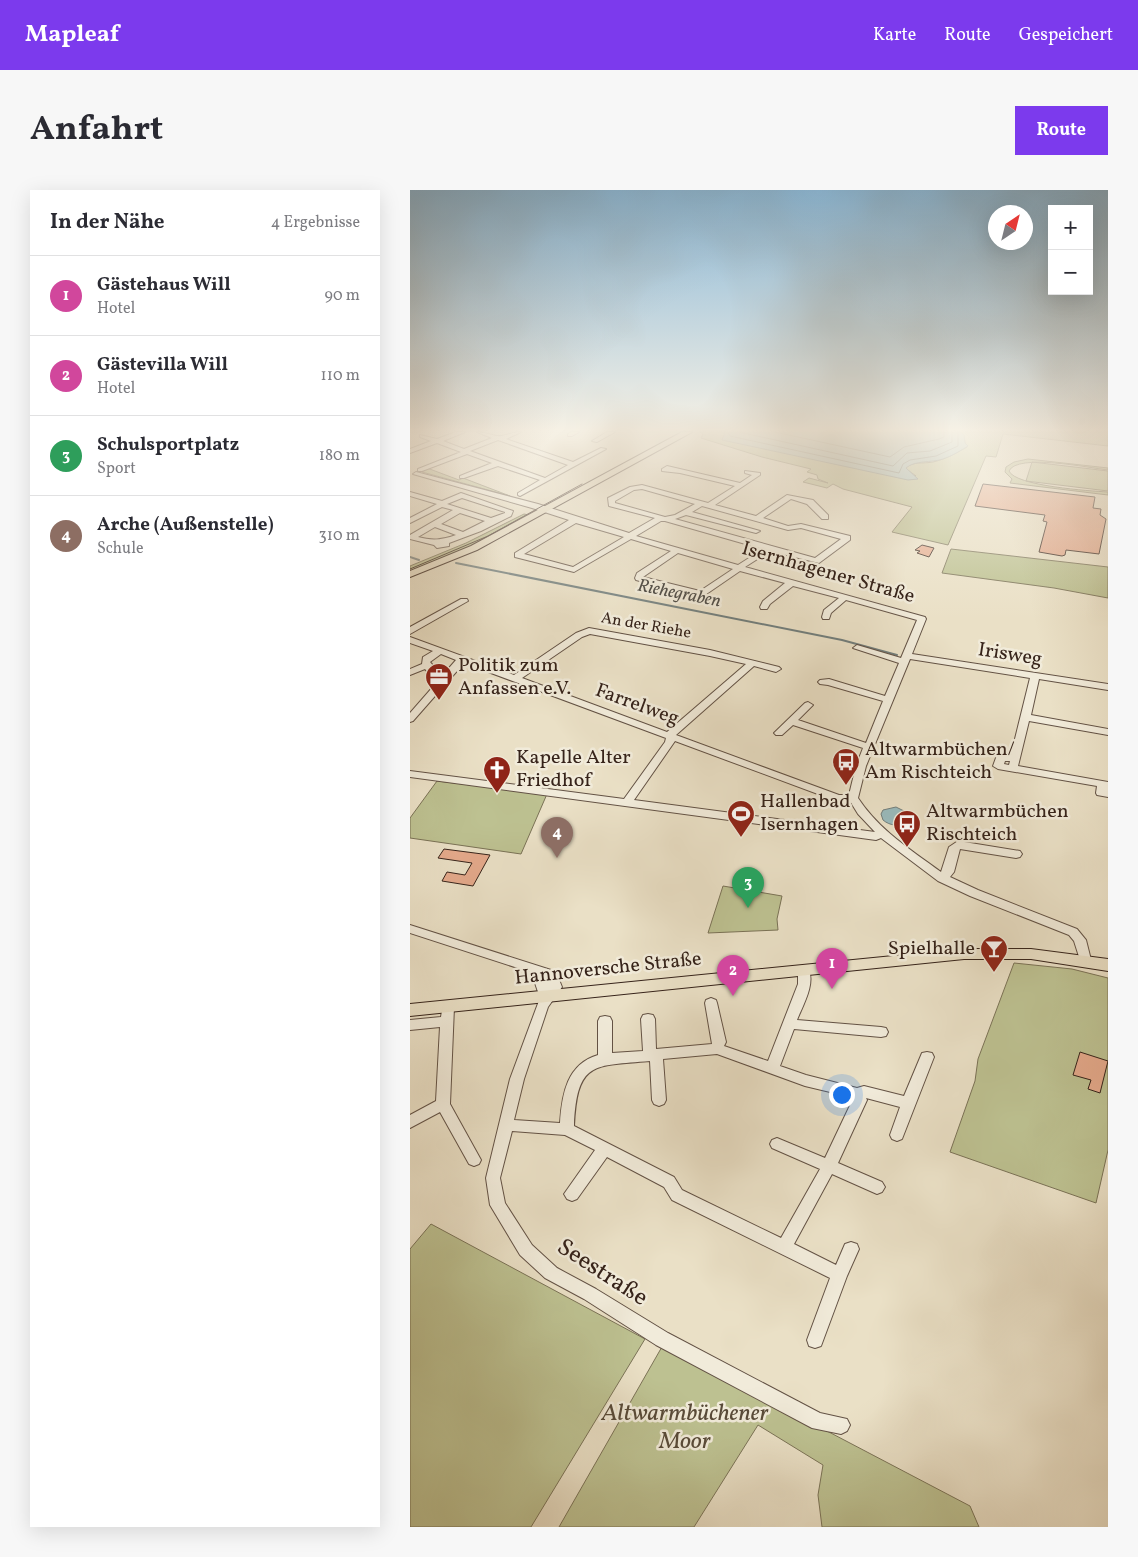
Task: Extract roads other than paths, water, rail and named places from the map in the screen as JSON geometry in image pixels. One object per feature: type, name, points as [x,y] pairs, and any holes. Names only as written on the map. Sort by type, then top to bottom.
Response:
[{"type":"main road","points":[[410,574],[474,548],[575,494]]},
{"type":"main road","name":"Hannoversche Straße","points":[[410,1010],[448,1014],[546,998],[973,953],[1031,954],[1085,960],[1108,965]]},
{"type":"street","points":[[411,494],[445,504],[491,521]]},
{"type":"street","name":"Isernhagener Straße","points":[[490,494],[791,583],[922,619],[869,747],[855,785],[853,798]]},
{"type":"street","points":[[612,502],[623,494]]},
{"type":"street","points":[[602,503],[612,502],[742,542],[816,561],[847,538],[801,526],[788,528],[767,523],[669,494]]},
{"type":"street","points":[[709,505],[725,494]]},
{"type":"street","points":[[410,521],[462,495],[509,511],[508,514],[464,535],[441,542],[430,543],[411,537]]},
{"type":"street","points":[[758,519],[790,497],[810,502],[825,516]]},
{"type":"street","points":[[575,520],[518,555],[574,570],[662,518],[677,518],[701,503]]},
{"type":"street","points":[[411,537],[459,510]]},
{"type":"street","points":[[685,512],[756,532]]},
{"type":"street","points":[[742,542],[767,523]]},
{"type":"street","points":[[435,524],[464,535]]},
{"type":"street","points":[[677,550],[640,575],[639,578],[694,593],[702,593],[768,548]]},
{"type":"street","points":[[764,607],[766,603],[791,583]]},
{"type":"street","points":[[826,617],[827,612],[844,598]]},
{"type":"street","points":[[410,631],[464,601]]},
{"type":"street","name":"An der Riehe","points":[[515,679],[579,635],[589,631],[708,653],[776,669]]},
{"type":"street","name":"Farrelweg","points":[[410,640],[838,798],[853,798]]},
{"type":"street","name":"Irisweg","points":[[858,648],[906,659],[1108,687]]},
{"type":"street","points":[[440,651],[426,659],[426,665],[435,675],[444,680]]},
{"type":"street","points":[[410,719],[456,664],[464,660]]},
{"type":"street","points":[[626,804],[670,742],[672,732],[753,663]]},
{"type":"street","points":[[410,672],[426,665]]},
{"type":"street","points":[[1035,677],[1014,764],[1105,784],[1101,793],[1108,794]]},
{"type":"street","points":[[823,682],[829,682],[889,700]]},
{"type":"street","points":[[779,732],[808,705]]},
{"type":"street","points":[[1025,717],[1108,732]]},
{"type":"street","points":[[791,721],[869,747]]},
{"type":"street","points":[[410,774],[876,836],[884,834]]},
{"type":"street","points":[[853,798],[862,812],[884,834],[942,878],[974,893],[1073,932],[1080,940],[1085,960]]},
{"type":"street","points":[[942,878],[948,872],[955,847],[958,845],[1016,854]]},
{"type":"street","points":[[410,929],[540,971],[539,977],[546,998]]},
{"type":"street","points":[[772,1070],[804,984],[804,971]]},
{"type":"street","name":"Seestraße","points":[[546,998],[517,1078],[493,1178],[498,1205],[526,1250],[551,1273],[590,1294],[662,1339],[818,1422],[841,1425]]},
{"type":"street","points":[[711,1003],[718,1042],[717,1050]]},
{"type":"street","points":[[448,1014],[443,1104],[474,1160]]},
{"type":"street","name":"Hannoversche Straße","points":[[410,1025],[448,1014]]},
{"type":"street","points":[[648,1019],[659,1100]]},
{"type":"street","points":[[605,1021],[605,1059]]},
{"type":"street","points":[[790,1024],[881,1032]]},
{"type":"street","points":[[567,1129],[570,1086],[574,1079],[590,1064],[605,1059],[717,1050],[772,1070],[851,1091],[860,1100],[829,1166],[784,1247]]},
{"type":"street","points":[[897,1135],[927,1057]]},
{"type":"street","points":[[856,1094],[864,1092],[908,1103]]},
{"type":"street","points":[[410,1122],[443,1104]]},
{"type":"street","points":[[506,1125],[567,1129],[669,1182],[677,1195],[839,1275]]},
{"type":"street","points":[[777,1144],[877,1187]]},
{"type":"street","points":[[572,1194],[604,1149]]},
{"type":"street","points":[[815,1340],[839,1275],[851,1249]]},
{"type":"water","points":[[896,807],[908,813],[908,821],[895,825],[883,820],[881,814],[883,810]]},
{"type":"waterway","name":"Riehegraben","points":[[410,557],[419,560]]},
{"type":"waterway","name":"Riehegraben","points":[[456,563],[842,640],[897,655]]},
{"type":"tram line","points":[[410,569],[488,536],[563,494]]},
{"type":"place","name":"Politik zum Anfassen e.V.","points":[[439,701]]},
{"type":"place","name":"Altwarmbüchen/ Am Rischteich","points":[[846,786]]},
{"type":"place","name":"Kapelle Alter Friedhof","points":[[497,794]]},
{"type":"place","name":"Hallenbad Isernhagen","points":[[741,838]]},
{"type":"place","name":"Altwarmbüchen Rischteich","points":[[907,848]]},
{"type":"place","name":"Arche (Außenstelle)","points":[[557,858]]},
{"type":"place","name":"Schulsportplatz","points":[[748,908]]},
{"type":"place","name":"Spielhalle","points":[[994,973]]},
{"type":"place","name":"Gästehaus Will","points":[[832,989]]},
{"type":"place","name":"Gästevilla Will","points":[[733,996]]},
{"type":"park label","name":"Altwarmbüchener Moor","points":[[685,1428]]}]
